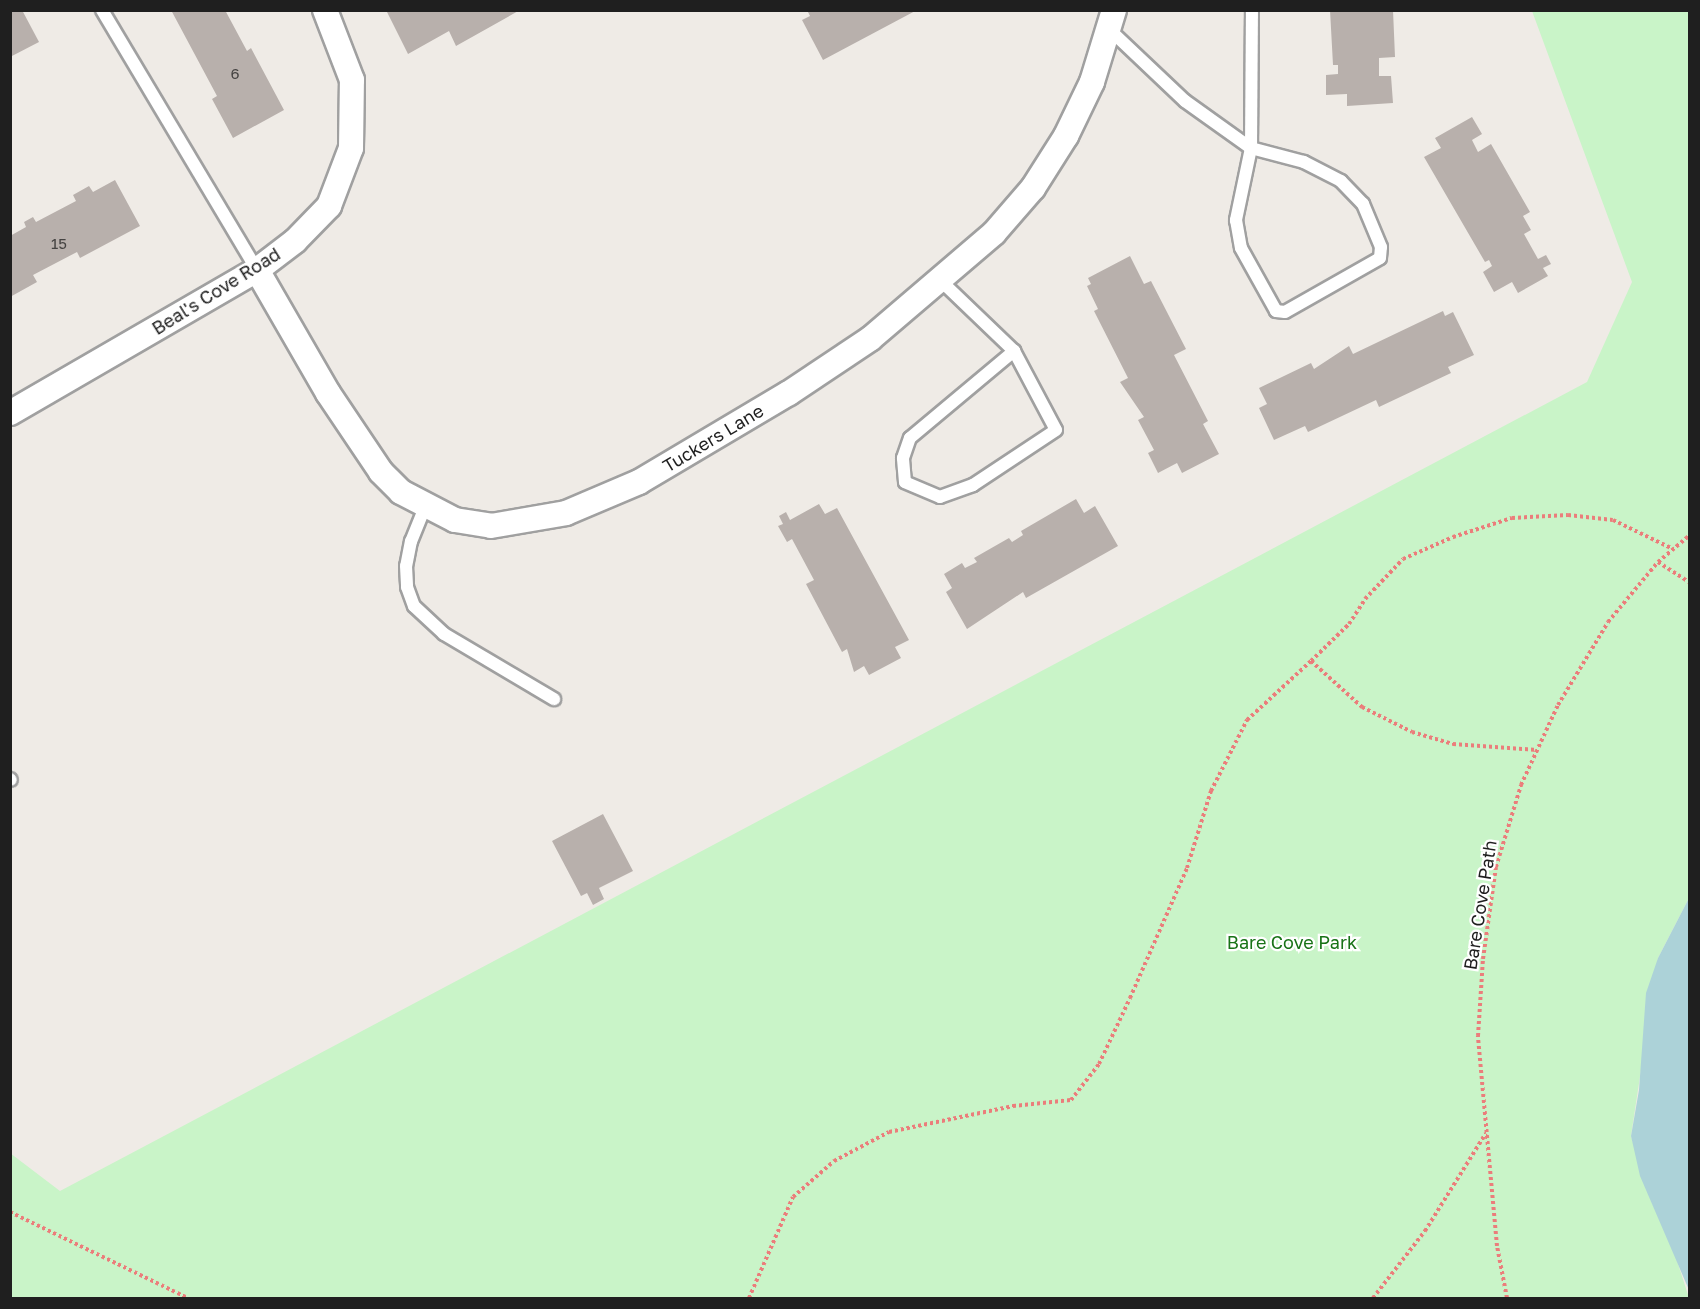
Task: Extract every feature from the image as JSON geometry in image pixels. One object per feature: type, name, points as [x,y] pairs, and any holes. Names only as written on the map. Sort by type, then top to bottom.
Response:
[{"type":"street","name":"Beal's Cove Road","points":[[10,413],[256,270],[296,241],[329,206],[351,148],[352,80],[325,10]]},
{"type":"street","name":"Tuckers Lane","points":[[256,270],[328,393],[381,472],[425,507],[455,520],[491,526],[566,513],[599,501],[639,482],[789,393],[870,339],[994,233],[1033,188],[1066,136],[1092,82],[1112,20]]},
{"type":"lane","points":[[102,10],[256,270]]},
{"type":"lane","points":[[1112,20],[1185,101],[1251,148],[1304,162],[1341,181],[1363,204],[1376,228],[1380,258],[1285,312],[1276,311],[1241,248],[1236,220],[1251,148],[1252,10]]},
{"type":"lane","points":[[939,279],[1014,351],[1056,430],[973,485],[940,497],[905,482],[903,458],[910,438],[1014,351]]},
{"type":"lane","points":[[425,507],[411,541],[406,566],[407,587],[414,606],[444,634],[554,699]]},
{"type":"path","points":[[749,1299],[793,1197],[834,1161],[889,1132],[1013,1106],[1071,1100],[1098,1064],[1130,998],[1187,868],[1211,791],[1247,720],[1349,624],[1365,599],[1403,559],[1453,537],[1512,518],[1568,515],[1613,520],[1673,549]]},
{"type":"path","name":"Bare Cove Path","points":[[1507,1299],[1497,1246],[1478,1036],[1483,959],[1496,867],[1512,810],[1536,750],[1558,705],[1608,622],[1658,562],[1689,535]]},
{"type":"path","points":[[1658,562],[1689,583]]},
{"type":"path","points":[[1311,661],[1362,707],[1412,732],[1453,744],[1536,750]]},
{"type":"path","points":[[1373,1299],[1425,1231],[1487,1131]]},
{"type":"path","points":[[10,1212],[188,1299]]},
{"type":"green space","name":"Bare Cove Park","points":[[1532,11],[1689,11],[1689,898],[1658,958],[1631,1136],[1652,1203],[1670,1239],[1689,1298],[11,1298],[10,1153],[60,1191],[1587,382],[1632,282]]},
{"type":"water","points":[[1689,898],[1689,1290],[1640,1176],[1631,1136],[1639,1090],[1646,993],[1658,958]]},
{"type":"building","points":[[10,10],[22,10],[39,42],[10,57]]},
{"type":"building","points":[[171,10],[225,10],[247,51],[251,48],[284,110],[233,138],[212,99],[217,96]]},
{"type":"building","points":[[386,10],[520,10],[456,46],[449,31],[408,54]]},
{"type":"building","points":[[807,10],[917,10],[823,60],[802,20],[810,16]]},
{"type":"building","points":[[1330,10],[1393,10],[1395,57],[1379,58],[1379,76],[1391,76],[1393,103],[1347,106],[1347,94],[1326,95],[1326,75],[1338,74],[1338,65],[1333,65]]},
{"type":"building","points":[[1472,117],[1482,134],[1472,140],[1478,152],[1491,144],[1530,212],[1523,216],[1531,230],[1524,234],[1538,259],[1546,255],[1551,264],[1543,268],[1548,276],[1518,293],[1512,282],[1494,292],[1483,272],[1492,266],[1489,260],[1485,262],[1424,157],[1441,148],[1435,138]]},
{"type":"building","points":[[115,180],[140,226],[80,258],[77,252],[33,275],[37,282],[10,297],[10,236],[26,227],[24,222],[33,217],[36,222],[76,201],[73,195],[89,186],[93,192]]},
{"type":"building","points":[[1130,256],[1144,284],[1151,281],[1186,349],[1174,355],[1208,421],[1203,424],[1219,454],[1182,473],[1177,463],[1158,473],[1148,453],[1154,450],[1138,420],[1144,417],[1120,382],[1128,378],[1094,311],[1098,309],[1087,286],[1091,284],[1088,278]]},
{"type":"building","points":[[1443,311],[1445,316],[1453,312],[1474,355],[1448,367],[1451,373],[1379,407],[1376,400],[1308,432],[1305,426],[1274,440],[1259,408],[1267,404],[1259,388],[1311,363],[1314,369],[1349,346],[1353,354]]},
{"type":"building","points":[[1076,499],[1084,513],[1095,506],[1118,546],[1026,598],[1023,592],[967,629],[946,592],[952,588],[944,574],[962,563],[965,568],[977,562],[974,558],[1009,538],[1012,542],[1023,535],[1021,531]]},
{"type":"building","points":[[819,504],[825,514],[837,508],[909,640],[895,647],[901,658],[869,675],[864,666],[854,672],[847,649],[842,652],[806,584],[814,580],[792,539],[787,542],[778,526],[783,524],[779,516],[786,512],[790,520]]},
{"type":"building","points":[[603,814],[633,871],[599,888],[604,899],[593,905],[587,893],[581,896],[552,841]]}]
